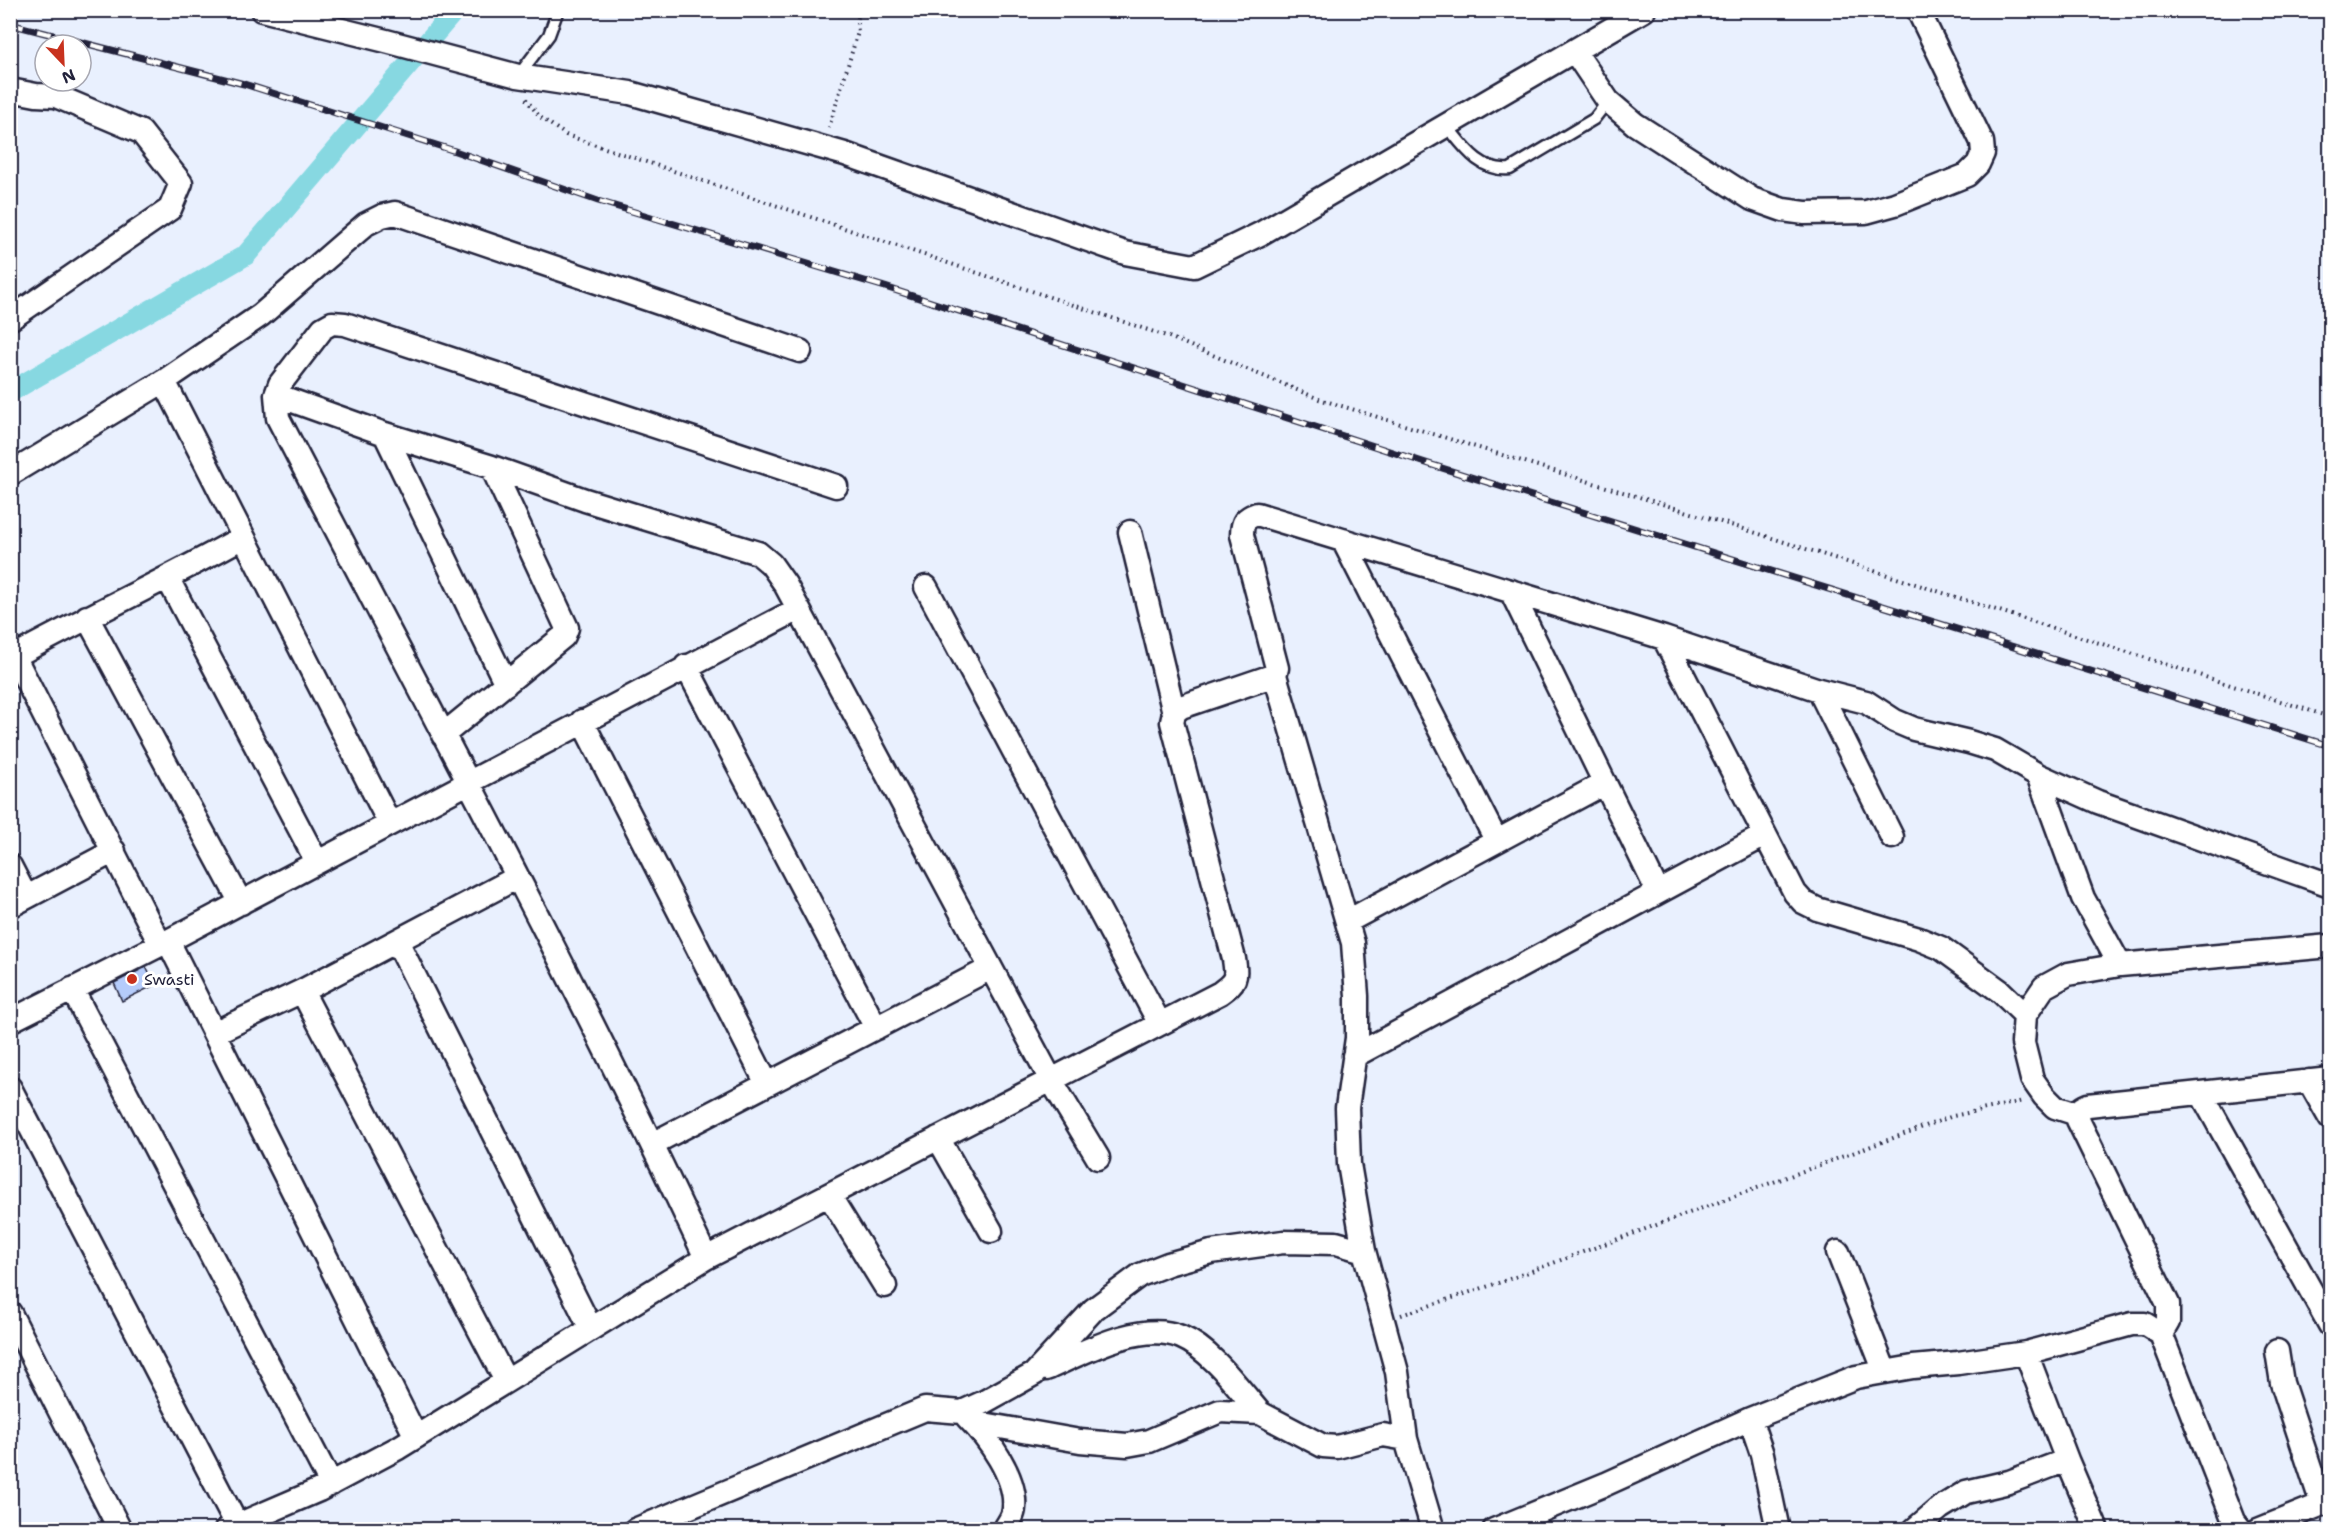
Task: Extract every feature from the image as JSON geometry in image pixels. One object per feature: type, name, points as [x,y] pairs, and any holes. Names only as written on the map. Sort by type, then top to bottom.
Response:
[{"type":"street","points":[[262,10],[331,19],[386,40],[518,76],[630,93],[824,148],[1125,253],[1194,266],[1260,234],[1644,10]]},
{"type":"street","points":[[1575,52],[1608,101],[1635,124],[1752,199],[1783,210],[1805,213],[1866,212],[1886,207],[1967,175],[1978,164],[1983,153],[1982,142],[1918,10]]},
{"type":"street","points":[[10,90],[56,96],[141,132],[181,183],[170,209],[10,319]]},
{"type":"street","points":[[10,474],[164,381],[261,315],[366,224],[382,216],[395,213],[800,351]]},
{"type":"street","points":[[706,1258],[652,1144],[468,782],[278,418],[276,395],[280,384],[323,328],[332,323],[345,324],[836,486]]},
{"type":"street","points":[[164,381],[390,824]]},
{"type":"street","points":[[276,395],[385,434],[492,467],[585,500],[758,553],[771,564],[785,584],[1051,1080],[1098,1158]]},
{"type":"street","points":[[385,434],[506,684]]},
{"type":"street","points":[[443,735],[564,636],[567,628],[492,467]]},
{"type":"street","points":[[1433,1530],[1407,1439],[1398,1372],[1364,1251],[1349,1164],[1347,1108],[1354,1056],[1357,996],[1353,943],[1275,675],[1277,668],[1242,535],[1242,524],[1247,517],[1257,514],[1664,638],[1819,690],[1866,702],[1895,721],[1914,729],[1995,750],[2038,775],[2098,802],[2331,885]]},
{"type":"street","points":[[10,1088],[232,1527],[331,1484],[416,1437],[706,1258],[1220,993],[1233,983],[1236,974],[1172,722],[1174,713],[1130,532]]},
{"type":"street","points":[[243,537],[168,579],[13,652],[114,851],[214,1033],[416,1437]]},
{"type":"street","points":[[1343,540],[1496,840]]},
{"type":"street","points":[[168,579],[317,862]]},
{"type":"street","points":[[926,587],[1160,1024]]},
{"type":"street","points":[[1511,591],[1658,892]]},
{"type":"street","points":[[10,1021],[241,903],[686,666],[798,609]]},
{"type":"street","points":[[87,617],[241,903]]},
{"type":"street","points":[[1664,638],[1795,893],[1803,902],[1817,909],[1919,939],[1941,948],[2000,991],[2025,1015]]},
{"type":"street","points":[[686,666],[876,1028]]},
{"type":"street","points":[[1174,713],[1181,707],[1275,675]]},
{"type":"street","points":[[1819,690],[1893,837]]},
{"type":"street","points":[[582,721],[767,1084]]},
{"type":"street","points":[[2038,775],[2083,898],[2120,965]]},
{"type":"street","points":[[1348,921],[1605,783]]},
{"type":"street","points":[[1354,1056],[1765,835]]},
{"type":"street","points":[[10,866],[18,901],[114,851]]},
{"type":"street","points":[[214,1033],[302,991],[516,878]]},
{"type":"street","points":[[397,941],[591,1329]]},
{"type":"street","points":[[2077,1114],[2055,1107],[2032,1078],[2023,1043],[2025,1015],[2044,987],[2068,974],[2120,965],[2330,951]]},
{"type":"street","points":[[652,1144],[991,968]]},
{"type":"street","points":[[72,989],[331,1484]]},
{"type":"street","points":[[302,991],[506,1382]]},
{"type":"street","points":[[2161,1334],[2168,1322],[2168,1304],[2077,1114],[2088,1105],[2320,1080],[2331,1118]]},
{"type":"street","points":[[2201,1093],[2331,1325]]},
{"type":"street","points":[[938,1138],[991,1231]]},
{"type":"street","points":[[829,1195],[885,1286]]},
{"type":"street","points":[[1034,1374],[1094,1309],[1140,1275],[1168,1264],[1211,1252],[1283,1242],[1336,1243],[1364,1251]]},
{"type":"street","points":[[1838,1252],[1885,1372]]},
{"type":"street","points":[[10,1313],[120,1530]]},
{"type":"street","points":[[1494,1530],[1606,1484],[1750,1419],[1856,1377],[2026,1353],[2132,1324],[2145,1324],[2161,1334],[2235,1521],[2241,1530]]},
{"type":"street","points":[[967,1417],[984,1402],[1034,1374],[1092,1348],[1130,1336],[1153,1332],[1171,1333],[1183,1337],[1216,1363],[1260,1413],[1323,1446],[1337,1448],[1383,1435],[1407,1439]]},
{"type":"street","points":[[2258,1530],[2326,1503],[2282,1383],[2277,1351]]},
{"type":"street","points":[[2026,1353],[2097,1530]]},
{"type":"street","points":[[635,1530],[925,1408],[1080,1441],[1127,1445],[1149,1441],[1220,1411],[1260,1413]]},
{"type":"street","points":[[967,1417],[1003,1464],[1012,1491],[1014,1509],[1004,1530]]},
{"type":"street","points":[[1750,1419],[1762,1454],[1778,1530]]},
{"type":"street","points":[[1914,1530],[1940,1508],[1966,1492],[2009,1482],[2067,1460]]},
{"type":"lane","points":[[518,76],[549,35],[558,10]]},
{"type":"lane","points":[[1447,126],[1468,152],[1483,164],[1498,170],[1510,169],[1594,119],[1608,101]]},
{"type":"path","points":[[824,148],[858,32],[857,22],[860,10]]},
{"type":"path","points":[[518,76],[527,100],[540,117],[566,135],[1169,337],[1319,399],[1748,530],[2331,717]]},
{"type":"path","points":[[1383,1320],[1504,1281],[1953,1116],[2044,1096]]},
{"type":"building","name":"Swasti","points":[[146,967],[155,985],[122,1001],[114,983]]},
{"type":"waterway","points":[[10,392],[246,255],[455,10]]},
{"type":"railway","points":[[10,24],[244,84],[452,150],[598,201],[885,287],[1426,463],[2330,746]]},
{"type":"place","name":"Swasti","points":[[132,979]]}]
